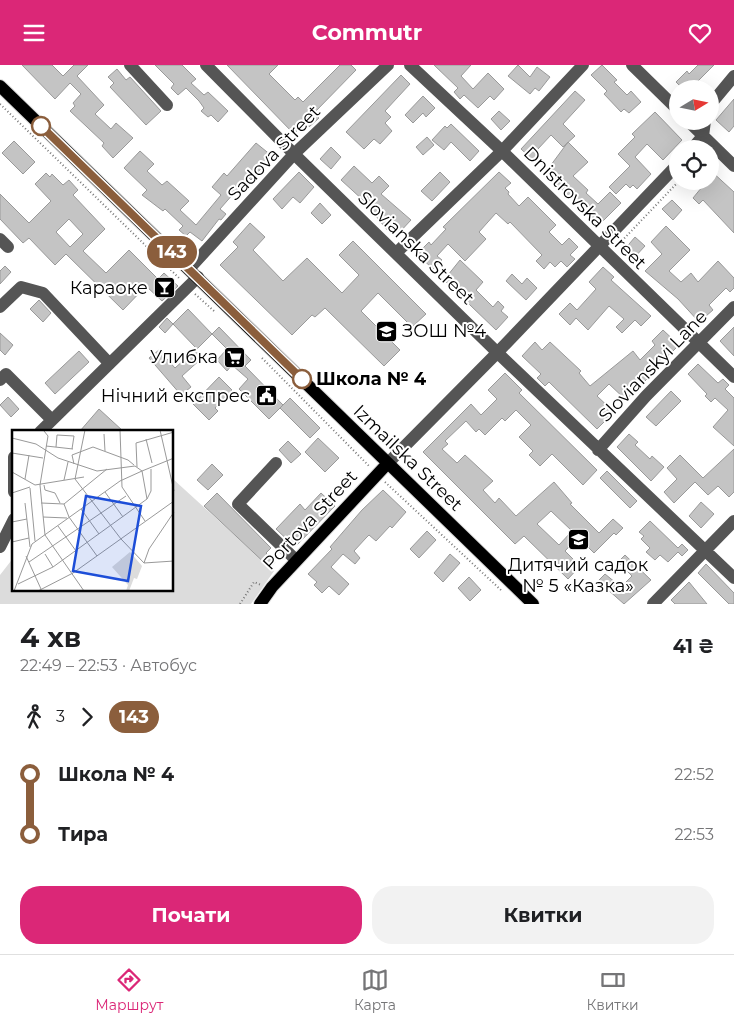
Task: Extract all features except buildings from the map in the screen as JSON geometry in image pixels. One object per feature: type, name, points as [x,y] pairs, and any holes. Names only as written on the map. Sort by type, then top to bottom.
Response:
[{"type":"main road","name":"Izmailska Street","points":[[0,86],[533,604]]},
{"type":"main road","name":"Portova Street","points":[[260,604],[296,561],[388,463]]},
{"type":"street","points":[[130,65],[168,105]]},
{"type":"street","name":"Slovianska Street","points":[[206,65],[294,155],[734,579]]},
{"type":"street","name":"Sadova Street","points":[[41,430],[188,287],[193,273],[294,155],[388,65]]},
{"type":"street","name":"Dnistrovska Street","points":[[410,65],[502,151],[734,377]]},
{"type":"street","points":[[396,253],[502,151],[583,65]]},
{"type":"street","points":[[632,65],[669,102]]},
{"type":"street","points":[[719,94],[734,76]]},
{"type":"street","points":[[698,130],[734,166]]},
{"type":"street","points":[[700,140],[704,136],[704,130]]},
{"type":"street","points":[[388,463],[498,353],[669,174]]},
{"type":"street","points":[[0,307],[21,287],[43,293],[109,363]]},
{"type":"street","name":"Slovianskyi Lane","points":[[598,450],[646,395],[734,307]]},
{"type":"street","points":[[0,379],[6,374],[52,420]]},
{"type":"street","points":[[276,463],[238,504],[296,561]]},
{"type":"street","points":[[653,604],[734,521]]},
{"type":"street","points":[[0,547],[12,523]]},
{"type":"path","points":[[0,104],[215,312]]},
{"type":"path","points":[[256,352],[377,474],[503,592]]},
{"type":"path","points":[[240,604],[254,581],[269,591]]},
{"type":"shaded area","points":[[174,480],[274,571],[251,604],[0,604],[0,575],[12,560],[12,591],[174,591]]},
{"type":"bus line","name":"143","points":[[41,126],[302,379]]},
{"type":"place","name":"Караоке","points":[[164,288]]},
{"type":"place","name":"ЗОШ №4","points":[[386,331]]},
{"type":"place","name":"Улибка","points":[[234,357]]},
{"type":"place","name":"Школа № 4","points":[[302,379]]},
{"type":"place","name":"Нічний експрес","points":[[266,396]]},
{"type":"place","name":"Дитячий садок № 5 «Казка»","points":[[578,540]]}]
